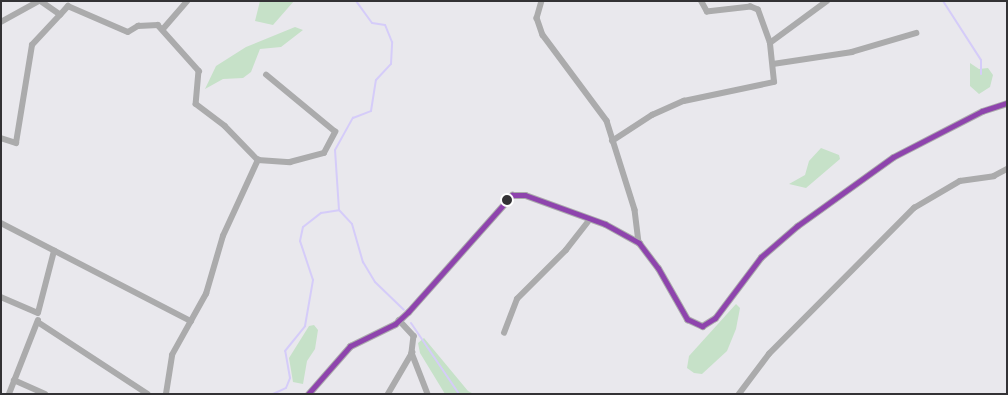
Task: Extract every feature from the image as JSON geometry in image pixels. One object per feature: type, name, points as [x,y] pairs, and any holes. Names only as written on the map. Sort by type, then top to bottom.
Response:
[{"type":"street","points":[[1,22],[39,1],[60,15]]},
{"type":"street","points":[[163,29],[188,1]]},
{"type":"street","points":[[542,1],[537,18],[543,35],[600,110],[635,210],[639,243]]},
{"type":"street","points":[[612,141],[652,115],[684,101],[771,85],[775,78],[770,43],[755,8],[707,12],[701,1]]},
{"type":"street","points":[[770,43],[827,1]]},
{"type":"street","points":[[1,138],[16,143],[32,45],[70,4],[128,32],[150,24],[163,29],[182,57],[199,71],[196,104],[225,126],[258,160],[290,162],[324,153],[335,132],[266,75]]},
{"type":"street","points":[[772,64],[852,52],[916,33]]},
{"type":"street","points":[[308,394],[350,346],[399,320],[512,195],[525,195],[590,219],[639,243],[658,268],[687,319],[702,326],[715,318],[761,257],[797,226],[893,157],[982,111],[1007,103]]},
{"type":"street","points":[[166,394],[172,355],[215,272],[223,236],[258,160]]},
{"type":"street","points":[[739,394],[770,354],[914,208],[960,181],[994,176],[1007,169]]},
{"type":"street","points":[[504,333],[517,299],[566,250],[590,219]]},
{"type":"street","points":[[1,224],[191,321]]},
{"type":"street","points":[[10,394],[38,322],[38,313],[54,251]]},
{"type":"street","points":[[1,297],[38,313]]},
{"type":"street","points":[[388,394],[412,353],[414,336],[399,320]]},
{"type":"street","points":[[38,322],[148,394]]},
{"type":"street","points":[[412,353],[428,394]]},
{"type":"street","points":[[14,380],[45,394]]},
{"type":"green space","points":[[260,1],[294,1],[273,25],[255,21]]},
{"type":"green space","points":[[295,27],[303,30],[281,47],[260,49],[251,72],[243,78],[223,79],[205,89],[216,66],[246,47]]},
{"type":"green space","points":[[970,63],[979,69],[988,68],[993,75],[990,87],[979,94],[970,86]]},
{"type":"green space","points":[[821,148],[839,155],[840,159],[806,188],[789,184],[805,175],[809,161]]},
{"type":"green space","points":[[736,304],[740,308],[736,329],[727,351],[702,374],[694,373],[687,368],[689,356]]},
{"type":"green space","points":[[314,325],[318,330],[315,349],[307,361],[303,384],[293,382],[289,358],[309,326]]},
{"type":"green space","points":[[424,338],[468,391],[474,394],[445,394],[420,353],[418,343]]},
{"type":"waterway","points":[[273,394],[286,388],[290,378],[285,351],[305,326],[313,280],[300,241],[303,227],[321,213],[339,210],[335,150],[353,118],[371,111],[376,80],[391,64],[392,42],[385,25],[372,23],[356,1]]},
{"type":"waterway","points":[[943,1],[981,60],[981,74]]},
{"type":"waterway","points":[[339,210],[352,224],[363,262],[375,282],[404,310]]},
{"type":"waterway","points":[[411,323],[459,394]]},
{"type":"transit line","points":[[308,394],[350,346],[395,324],[408,312],[512,195],[525,195],[605,224],[639,243],[658,268],[687,319],[702,326],[715,318],[761,257],[797,226],[893,157],[982,111],[1007,103]]}]
